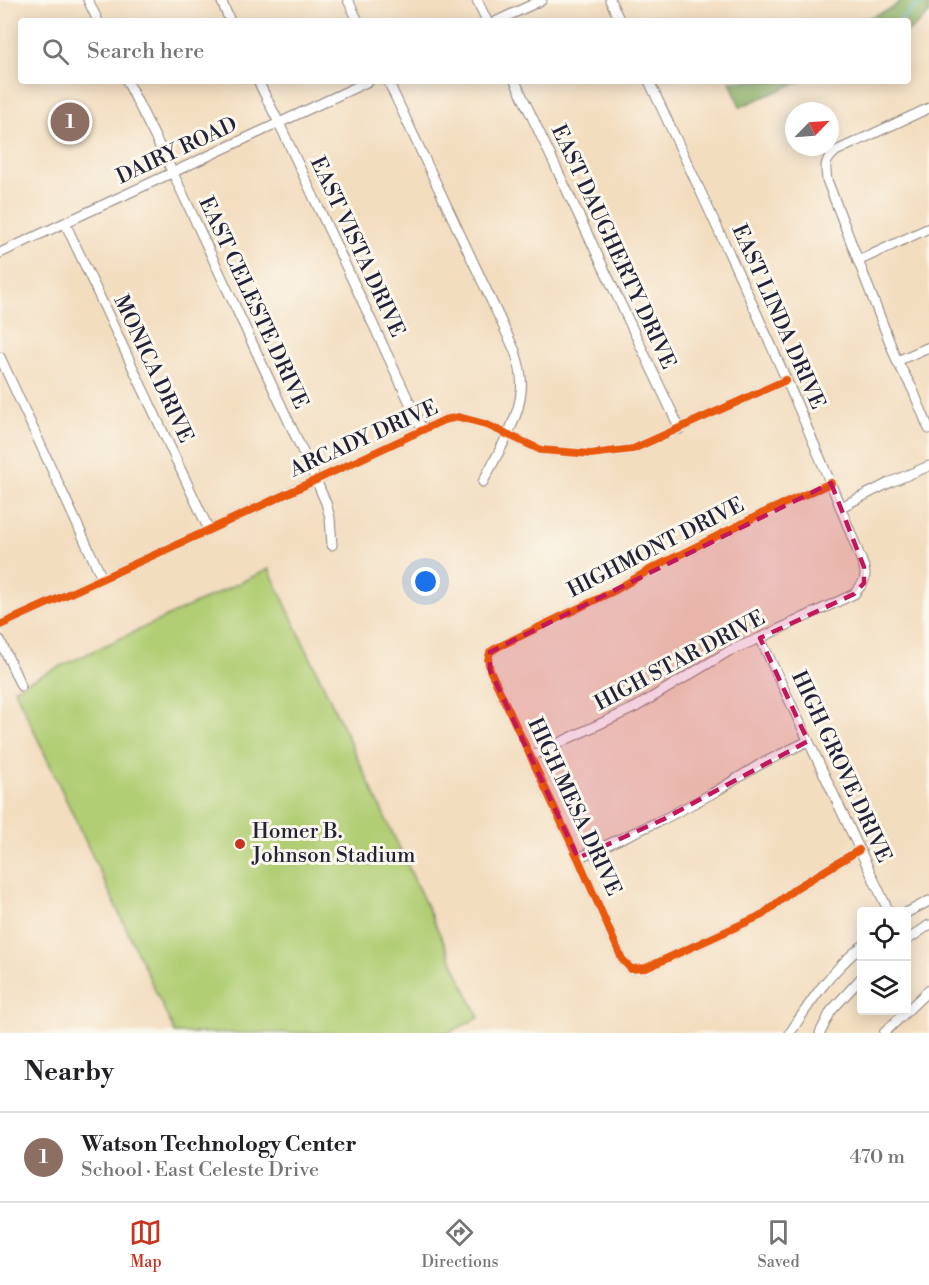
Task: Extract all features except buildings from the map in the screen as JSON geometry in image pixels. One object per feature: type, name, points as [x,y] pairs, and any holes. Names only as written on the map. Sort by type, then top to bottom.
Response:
[{"type":"street","points":[[88,0],[97,18]]},
{"type":"street","points":[[221,0],[229,18]]},
{"type":"street","points":[[348,0],[357,18]]},
{"type":"street","points":[[477,0],[486,18]]},
{"type":"street","points":[[503,18],[542,0]]},
{"type":"street","points":[[610,0],[619,18]]},
{"type":"street","name":"EAST CELESTE DRIVE","points":[[128,84],[173,173],[316,480],[330,518],[332,545]]},
{"type":"street","name":"EAST VISTA DRIVE","points":[[260,84],[422,429]]},
{"type":"street","name":"DAIRY ROAD","points":[[0,253],[363,84]]},
{"type":"street","points":[[389,84],[515,351],[521,371],[522,393],[516,417],[483,482]]},
{"type":"street","name":"EAST DAUGHERTY DRIVE","points":[[516,84],[680,429]]},
{"type":"street","name":"EAST LINDA DRIVE","points":[[650,84],[786,380],[841,507],[865,572]]},
{"type":"street","points":[[929,108],[836,151],[825,166],[827,180],[897,361],[912,388],[929,429]]},
{"type":"street","name":"MONICA DRIVE","points":[[65,223],[209,530]]},
{"type":"street","points":[[858,261],[929,228]]},
{"type":"street","points":[[897,361],[929,347]]},
{"type":"street","points":[[0,357],[102,578]]},
{"type":"street","name":"ARCADY DRIVE","points":[[0,625],[444,420],[459,417],[485,424],[541,450],[591,454],[633,449],[786,380]]},
{"type":"street","points":[[841,507],[929,466]]},
{"type":"street","name":"HIGHMONT DRIVE","points":[[498,647],[614,591],[651,569],[751,519],[831,483]]},
{"type":"street","name":"HIGH STAR DRIVE","points":[[531,756],[636,707],[729,651],[854,594],[864,584],[865,572]]},
{"type":"street","name":"HIGH GROVE DRIVE","points":[[760,638],[887,907]]},
{"type":"street","points":[[0,640],[21,686]]},
{"type":"street","name":"HIGH MESA DRIVE","points":[[498,647],[490,652],[488,660],[490,670],[578,858],[622,959],[631,969],[646,968],[762,915],[796,888],[859,850]]},
{"type":"street","points":[[578,858],[663,819],[714,793],[759,765],[808,741]]},
{"type":"street","points":[[911,910],[929,901]]},
{"type":"street","points":[[911,938],[929,925]]},
{"type":"street","points":[[790,1033],[833,972],[857,950]]},
{"type":"street","points":[[820,1033],[831,1011],[857,982]]},
{"type":"street","points":[[884,1033],[929,990]]},
{"type":"highlighted area","points":[[831,483],[864,567],[864,583],[854,594],[760,638],[808,741],[664,819],[578,858],[490,670],[490,652]]},
{"type":"green space","points":[[902,0],[929,0],[929,14],[911,29],[911,18],[868,18],[891,9]]},
{"type":"green space","points":[[731,84],[794,84],[740,107]]},
{"type":"green space","points":[[269,569],[479,1018],[447,1033],[175,1033],[14,688]]},
{"type":"waterway","points":[[903,18],[925,0]]},
{"type":"cycle path","points":[[0,625],[444,420],[459,417],[485,424],[541,450],[591,454],[633,449],[786,380]]},
{"type":"cycle path","points":[[831,483],[761,514],[651,569],[614,591],[498,647],[490,652],[488,660],[490,670],[578,858],[622,959],[631,969],[646,968],[762,915],[796,888],[859,850]]},
{"type":"place","name":"Watson Technology Center","points":[[70,122]]},
{"type":"place","name":"Homer B. Johnson Stadium","points":[[240,844]]}]
